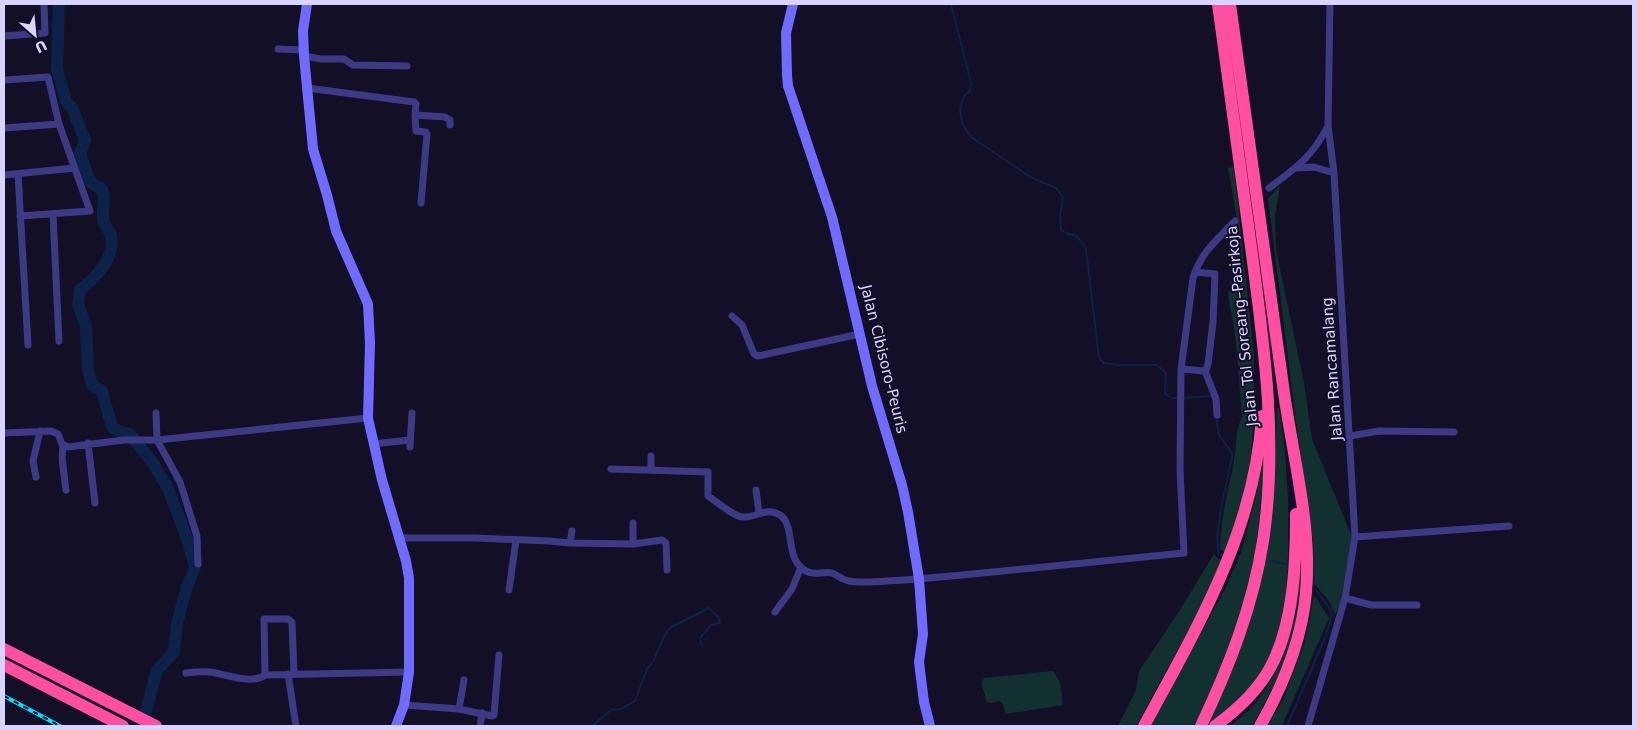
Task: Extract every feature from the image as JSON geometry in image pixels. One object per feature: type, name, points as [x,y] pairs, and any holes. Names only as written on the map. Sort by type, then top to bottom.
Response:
[{"type":"highway","name":"Jalan Tol Soreang–Pasirkoja","points":[[1201,726],[1224,676],[1241,632],[1253,589],[1263,542],[1270,450],[1269,403],[1263,336],[1218,4]]},
{"type":"highway","name":"Jalan Tol Soreang–Pasirkoja","points":[[1230,4],[1287,414],[1304,522],[1307,562],[1306,591],[1300,631],[1288,670],[1274,702],[1260,726]]},
{"type":"highway","points":[[1144,726],[1212,599],[1244,519],[1260,448],[1264,393],[1263,336]]},
{"type":"highway","points":[[1215,726],[1242,704],[1257,687],[1275,659],[1284,632],[1293,578],[1296,532],[1287,414]]},
{"type":"highway","points":[[4,649],[156,726]]},
{"type":"highway","points":[[4,665],[121,725]]},
{"type":"street","points":[[4,36],[45,33],[44,4]]},
{"type":"street","points":[[307,4],[303,31],[313,149],[336,231],[359,281],[369,310],[368,418],[373,444],[406,561],[410,590],[409,672],[404,705],[396,726]]},
{"type":"street","name":"Jalan Cibisoro-Peuris","points":[[793,4],[786,33],[788,86],[832,218],[872,386],[902,484],[919,579],[923,634],[919,662],[924,702],[930,726]]},
{"type":"street","name":"Jalan Rancamalang","points":[[1308,726],[1345,598],[1355,537],[1334,173],[1328,126],[1330,4]]},
{"type":"street","points":[[278,49],[304,53],[321,59],[344,59],[354,65],[407,66]]},
{"type":"street","points":[[4,80],[48,76],[59,124],[90,211],[20,216]]},
{"type":"street","points":[[307,88],[414,102],[416,104],[416,131],[427,132],[421,203]]},
{"type":"street","points":[[416,115],[445,117],[450,120],[450,125]]},
{"type":"street","points":[[4,128],[59,124]]},
{"type":"street","points":[[1269,188],[1296,168],[1318,145],[1328,126]]},
{"type":"street","points":[[1296,168],[1314,167],[1334,173]]},
{"type":"street","points":[[4,175],[76,168]]},
{"type":"street","points":[[18,174],[28,345]]},
{"type":"street","points":[[53,214],[59,341]]},
{"type":"street","points":[[611,469],[708,472],[708,496],[739,516],[770,512],[780,515],[789,533],[791,550],[801,567],[807,572],[833,573],[842,579],[850,581],[919,579],[1184,552],[1180,470],[1182,368],[1195,272],[1204,253],[1235,221]]},
{"type":"street","points":[[1195,272],[1216,274],[1213,322],[1208,364],[1205,371],[1216,399],[1216,415]]},
{"type":"street","points":[[732,316],[742,324],[754,354],[758,356],[860,334]]},
{"type":"street","points":[[1182,368],[1205,371]]},
{"type":"street","points":[[156,413],[157,440],[180,482],[196,536],[198,564]]},
{"type":"street","points":[[373,444],[410,444],[412,413]]},
{"type":"street","points":[[63,446],[124,440],[157,440],[368,418]]},
{"type":"street","points":[[36,477],[33,461],[40,431]]},
{"type":"street","points":[[1350,436],[1379,431],[1454,432]]},
{"type":"street","points":[[4,433],[56,432],[63,446],[62,458],[66,490]]},
{"type":"street","points":[[88,443],[95,503]]},
{"type":"street","points":[[651,456],[651,469]]},
{"type":"street","points":[[756,490],[759,513]]},
{"type":"street","points":[[633,523],[634,544]]},
{"type":"street","points":[[1355,537],[1509,526]]},
{"type":"street","points":[[570,543],[572,531]]},
{"type":"street","points":[[398,538],[634,544],[662,540],[665,542],[667,570]]},
{"type":"street","points":[[508,590],[516,540]]},
{"type":"street","points":[[775,612],[792,589],[801,567]]},
{"type":"street","points":[[1345,598],[1371,605],[1417,605]]},
{"type":"street","points":[[265,675],[264,619],[288,619],[292,622],[291,674],[296,726]]},
{"type":"street","points":[[404,705],[459,709],[492,716],[495,713],[500,655]]},
{"type":"street","points":[[186,673],[208,671],[233,678],[257,679],[265,675],[409,672]]},
{"type":"street","points":[[459,709],[464,680]]},
{"type":"street","points":[[480,726],[482,713]]},
{"type":"green space","points":[[1234,167],[1254,355],[1254,418],[1250,466],[1239,515],[1226,554],[1220,549],[1222,522],[1233,468],[1237,433],[1242,417],[1236,342],[1228,293],[1230,291],[1230,282],[1238,281],[1234,248],[1229,236],[1238,226],[1228,168]]},
{"type":"green space","points":[[1280,185],[1275,216],[1276,250],[1304,383],[1312,439],[1352,537],[1340,604],[1335,615],[1329,601],[1314,584],[1313,540],[1268,199]]},
{"type":"green space","points":[[1277,408],[1279,408],[1285,451],[1288,499],[1286,597],[1281,633],[1260,680],[1213,726],[1206,726],[1226,683],[1275,471]]},
{"type":"green space","points":[[1263,455],[1266,455],[1254,566],[1236,629],[1219,675],[1195,726],[1151,726],[1227,585],[1241,552],[1255,501]]},
{"type":"green space","points":[[1300,522],[1301,577],[1295,632],[1280,674],[1252,726],[1230,726],[1253,706],[1267,686],[1278,665],[1285,642],[1294,594]]},
{"type":"green space","points":[[1214,554],[1217,558],[1223,560],[1204,602],[1136,726],[1118,726],[1136,690],[1139,671],[1178,613]]},
{"type":"green space","points":[[1314,595],[1329,618],[1282,726],[1267,726],[1283,700],[1305,642]]},
{"type":"green space","points":[[1053,671],[1060,682],[1063,705],[1006,714],[1000,701],[986,702],[981,683],[984,678]]},
{"type":"waterway","points":[[59,4],[57,69],[66,101],[73,110],[85,140],[80,154],[90,182],[102,189],[104,197],[103,219],[110,234],[112,244],[103,267],[80,290],[78,304],[86,327],[88,370],[92,385],[102,391],[112,427],[129,434],[133,438],[153,463],[168,488],[188,541],[195,567],[177,623],[174,652],[157,670],[142,726]]},
{"type":"waterway","points":[[951,4],[971,83],[970,91],[964,96],[960,110],[962,123],[971,137],[1032,178],[1056,188],[1063,197],[1060,217],[1061,230],[1077,236],[1086,249],[1099,358],[1104,363],[1118,365],[1157,365],[1166,373],[1165,394],[1172,398],[1178,398]]},
{"type":"waterway","points":[[1182,398],[1210,396],[1214,399]]},
{"type":"waterway","points":[[1216,416],[1219,435],[1232,453],[1221,507],[1218,533],[1219,554],[1224,555]]},
{"type":"waterway","points":[[1272,561],[1286,564]]},
{"type":"waterway","points":[[1287,726],[1325,638],[1332,615],[1316,590]]},
{"type":"waterway","points":[[592,726],[611,710],[621,709],[635,701],[647,669],[654,660],[664,636],[671,627],[709,608],[719,618],[720,623],[711,625],[700,638],[702,646]]},
{"type":"railway","points":[[4,696],[60,726]]}]
